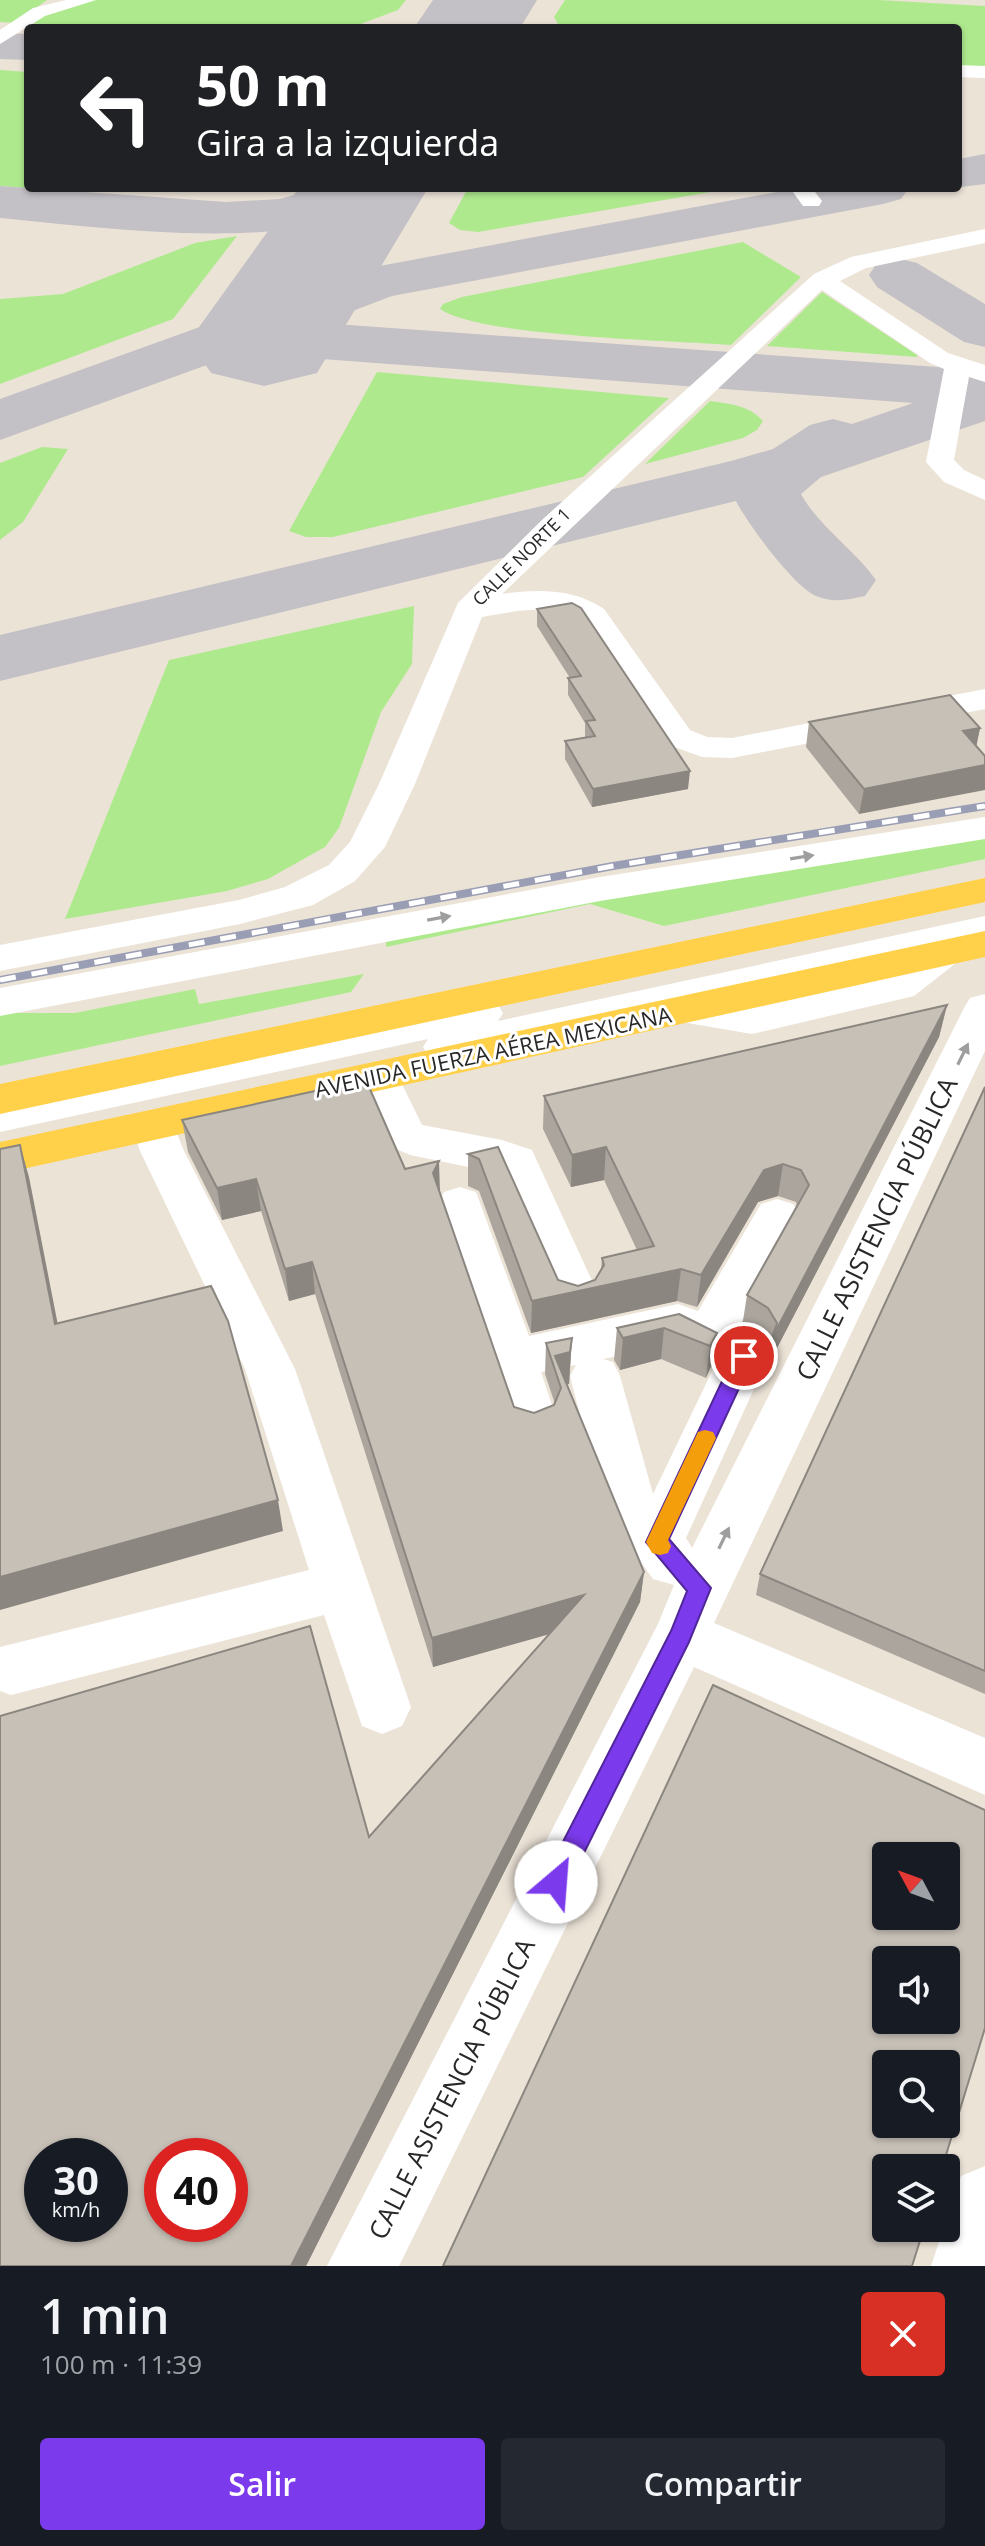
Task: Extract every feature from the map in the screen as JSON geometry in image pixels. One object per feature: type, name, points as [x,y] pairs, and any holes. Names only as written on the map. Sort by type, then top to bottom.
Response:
[{"type":"main road","points":[[0,1099],[985,890]]},
{"type":"main road","points":[[942,954],[985,944]]},
{"type":"main road","name":"AVENIDA FUERZA AÉREA MEXICANA","points":[[0,1158],[685,1010]]},
{"type":"street","points":[[0,38],[56,0]]},
{"type":"street","points":[[39,12],[87,0]]},
{"type":"street","points":[[962,71],[985,72]]},
{"type":"street","name":"CALLE NORTE 1","points":[[0,958],[240,912],[299,896],[342,873],[366,847],[397,784],[469,610],[554,525],[822,279],[859,262],[985,236]]},
{"type":"street","points":[[822,279],[939,358],[985,374]]},
{"type":"street","points":[[958,366],[940,462],[954,476],[985,491]]},
{"type":"street","points":[[469,610],[549,600],[582,607],[593,616],[678,737],[702,747],[732,748],[985,699]]},
{"type":"street","points":[[0,1003],[89,1000],[296,958],[363,932],[631,884],[985,828]]},
{"type":"street","points":[[0,1116],[985,905]]},
{"type":"street","points":[[0,1143],[985,929]]},
{"type":"street","points":[[685,1010],[752,1020],[900,986],[942,954]]},
{"type":"street","name":"CALLE ASISTENCIA PÚBLICA","points":[[362,2266],[690,1612],[985,1008]]},
{"type":"street","points":[[378,1077],[401,1133],[410,1139],[502,1156],[516,1162],[575,1296]]},
{"type":"street","points":[[154,1125],[162,1151],[270,1369],[382,1707]]},
{"type":"street","points":[[460,1204],[532,1420]]},
{"type":"street","points":[[709,1335],[777,1216]]},
{"type":"street","points":[[512,1359],[678,1323],[709,1335],[744,1356],[662,1532]]},
{"type":"street","points":[[595,1376],[628,1502],[662,1532],[690,1612],[985,1767]]},
{"type":"street","points":[[11,1669],[342,1586]]},
{"type":"street","points":[[966,2266],[985,2200]]},
{"type":"green space","points":[[0,0],[47,0],[15,23],[0,22]]},
{"type":"green space","points":[[92,0],[406,0],[398,10],[361,24],[28,23],[44,14]]},
{"type":"green space","points":[[565,0],[878,0],[985,6],[985,67],[962,66],[962,24],[558,24],[554,17]]},
{"type":"green space","points":[[0,70],[24,72],[24,188],[0,186]]},
{"type":"green space","points":[[466,192],[711,192],[478,232],[460,230],[449,223]]},
{"type":"green space","points":[[237,236],[173,319],[0,384],[0,299],[63,294],[195,243]]},
{"type":"green space","points":[[743,242],[801,277],[731,345],[624,339],[494,326],[440,309],[443,304],[462,297]]},
{"type":"green space","points":[[822,292],[917,355],[917,357],[767,346]]},
{"type":"green space","points":[[377,372],[669,398],[583,477],[333,537],[306,537],[289,531]]},
{"type":"green space","points":[[710,401],[745,408],[763,421],[757,430],[743,438],[645,464]]},
{"type":"green space","points":[[42,447],[68,449],[23,522],[0,540],[0,463]]},
{"type":"green space","points":[[414,606],[412,664],[381,712],[339,828],[325,847],[268,879],[227,891],[65,919],[169,660]]},
{"type":"green space","points":[[985,831],[985,859],[664,926],[590,904],[386,947],[386,931]]},
{"type":"green space","points":[[364,974],[351,992],[0,1066],[0,1013],[75,1013],[195,989],[199,1004]]},
{"type":"building","points":[[572,603],[581,608],[690,771],[593,789],[565,741],[595,736],[586,721],[595,720],[568,678],[581,676],[537,609]]},
{"type":"building","points":[[950,695],[980,728],[963,731],[985,756],[985,765],[864,789],[809,722]]},
{"type":"building","points":[[947,1005],[772,1338],[777,1323],[768,1308],[747,1295],[809,1185],[801,1170],[783,1164],[764,1170],[701,1275],[681,1269],[532,1301],[479,1159],[468,1154],[498,1147],[558,1280],[578,1286],[595,1280],[604,1265],[602,1258],[654,1246],[606,1147],[572,1155],[544,1096]]},
{"type":"building","points":[[366,1080],[405,1169],[439,1161],[433,1173],[514,1407],[534,1413],[554,1405],[561,1388],[546,1343],[572,1338],[570,1352],[555,1356],[644,1572],[291,2266],[0,2266],[0,1716],[310,1626],[369,1837],[584,1595],[432,1638],[312,1262],[285,1269],[256,1179],[217,1188],[182,1120]]},
{"type":"building","points":[[985,1087],[985,1671],[760,1574]]},
{"type":"building","points":[[20,1145],[55,1324],[211,1286],[228,1321],[278,1500],[0,1577],[0,1149]]},
{"type":"building","points":[[679,1314],[717,1333],[710,1346],[664,1328],[623,1338],[617,1328]]},
{"type":"building","points":[[713,1685],[985,1810],[985,2028],[960,2109],[960,2050],[872,2050],[872,2138],[951,2138],[946,2154],[872,2154],[872,2242],[920,2242],[912,2266],[443,2266]]},
{"type":"taxiway","points":[[468,24],[480,10]]},
{"type":"taxiway","points":[[0,46],[24,47]]},
{"type":"taxiway","points":[[962,173],[985,169]]},
{"type":"taxiway","points":[[0,202],[198,217],[253,218],[307,210],[351,192]]},
{"type":"taxiway","points":[[0,421],[378,282],[862,192]]},
{"type":"taxiway","points":[[897,275],[985,329]]},
{"type":"taxiway","points":[[276,341],[322,341],[966,388]]},
{"type":"taxiway","points":[[797,463],[985,399]]},
{"type":"taxiway","points":[[797,463],[833,439]]},
{"type":"taxiway","points":[[0,658],[797,463]]},
{"type":"taxiway","points":[[797,463],[778,476],[767,494],[781,521],[839,580]]},
{"type":"runway","points":[[470,24],[486,0]]},
{"type":"runway","points":[[264,341],[361,192]]},
{"type":"railway","points":[[0,980],[613,866],[985,806]]},
{"type":"slow traffic","points":[[660,1546],[657,1542],[705,1438]]},
{"type":"route","points":[[556,1882],[681,1635],[700,1588],[669,1559],[657,1542],[744,1356]]}]
